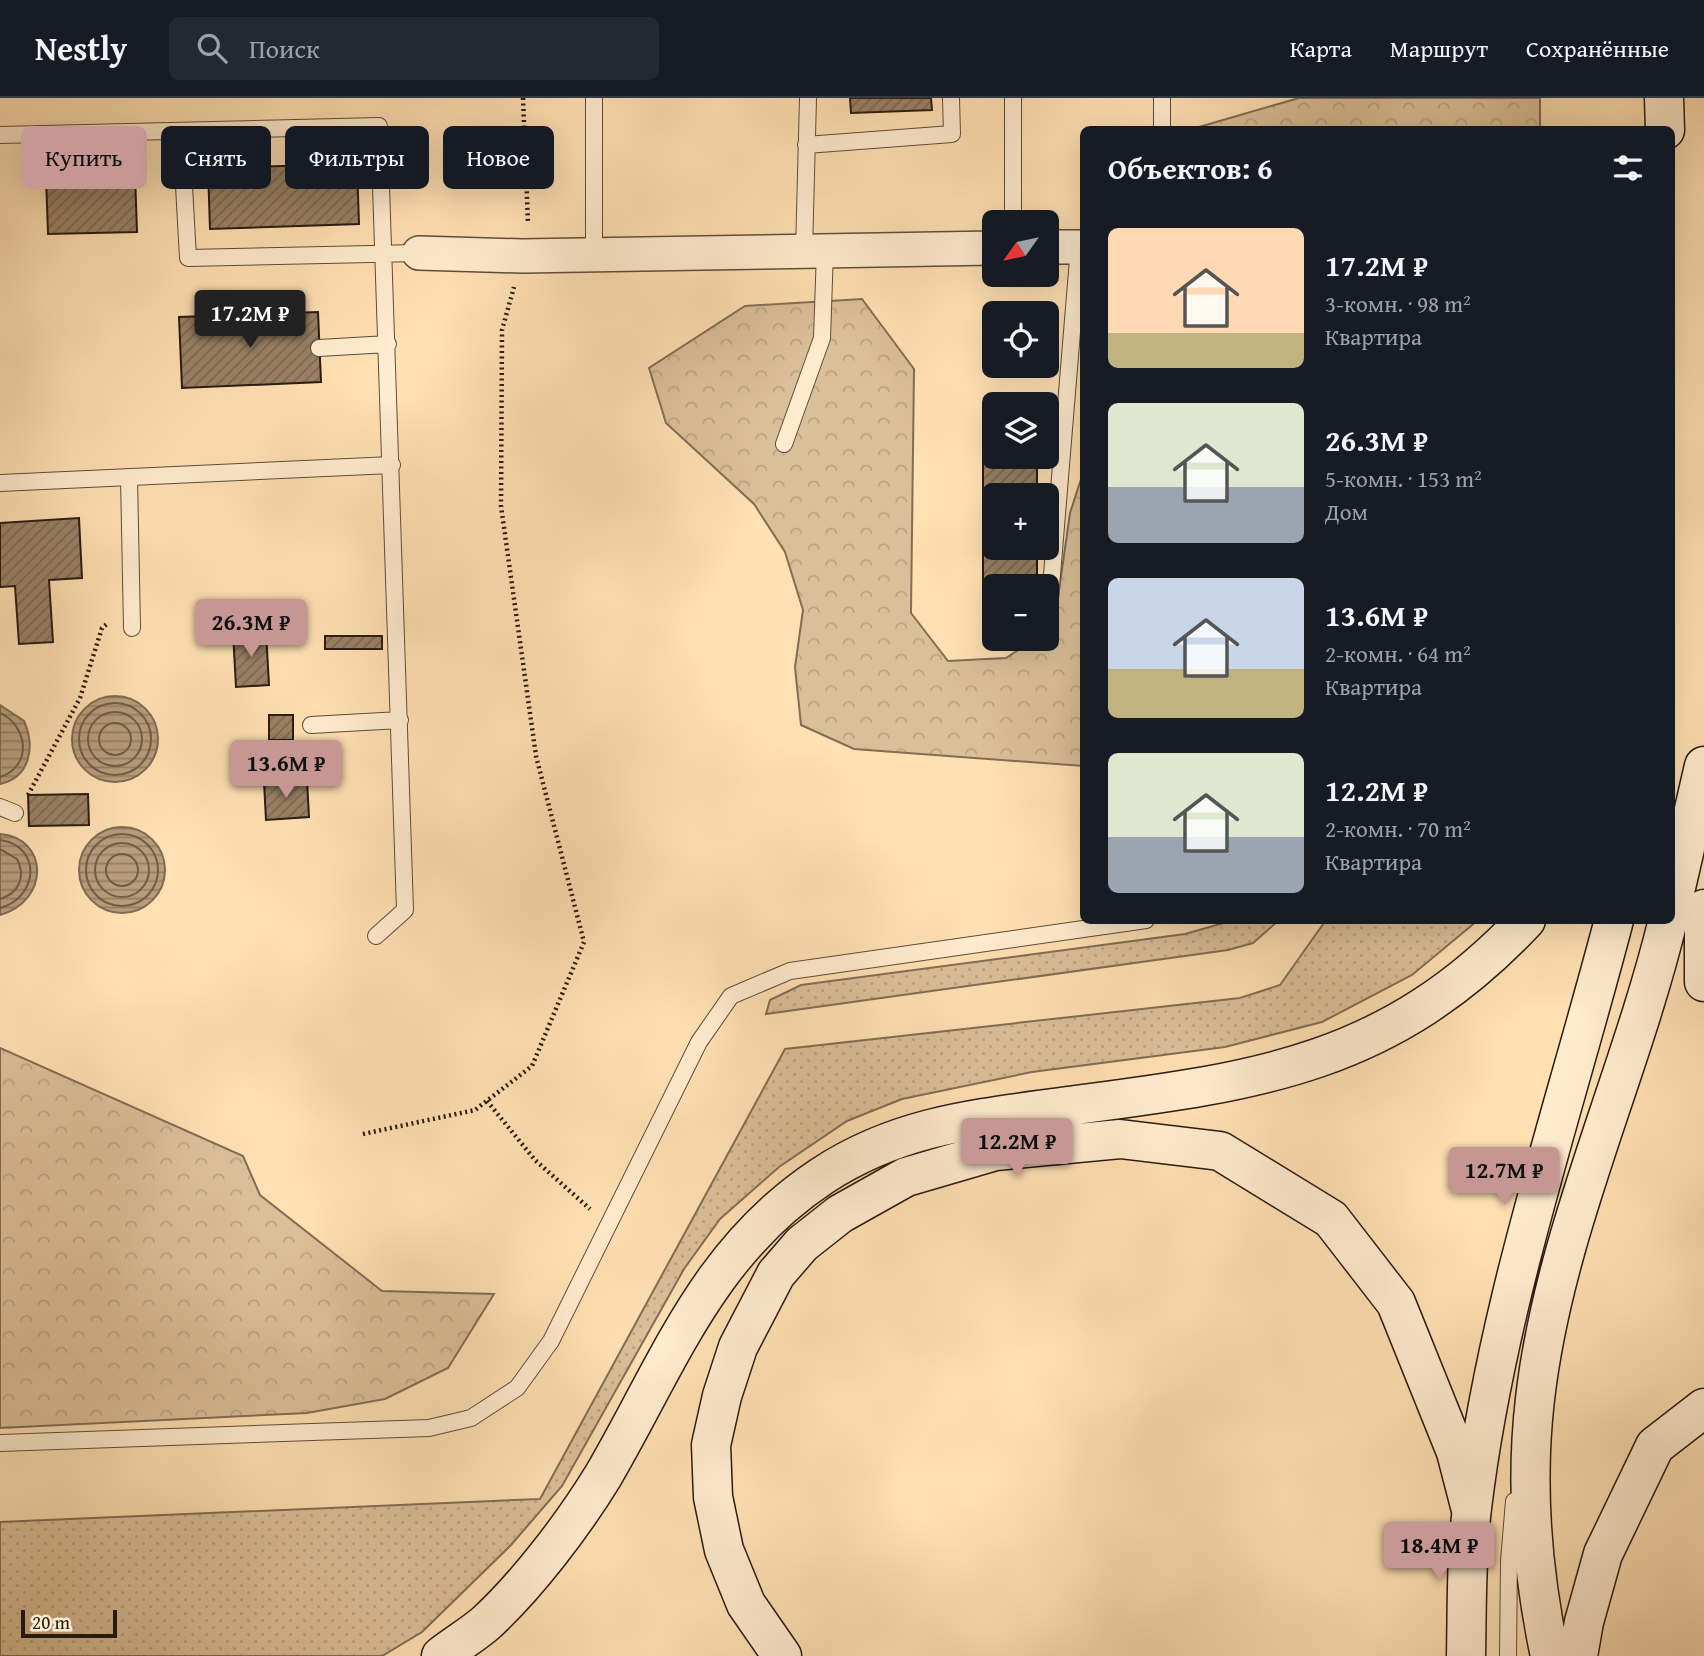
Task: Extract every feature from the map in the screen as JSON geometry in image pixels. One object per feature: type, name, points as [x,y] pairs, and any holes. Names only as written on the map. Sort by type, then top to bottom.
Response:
[{"type":"main road","points":[[1664,98],[1665,126]]},
{"type":"main road","points":[[1675,892],[1704,765]]},
{"type":"main road","points":[[1704,909],[1704,982]]},
{"type":"main road","points":[[441,1656],[485,1623],[544,1558],[601,1478],[690,1314],[723,1268],[764,1224],[823,1176],[899,1137],[951,1122],[1193,1090],[1282,1072],[1307,1063],[1371,1039],[1436,1002],[1491,958],[1522,924]]},
{"type":"main road","points":[[1465,1656],[1471,1510],[1488,1400],[1535,1204],[1581,1048],[1613,924]]},
{"type":"main road","points":[[1550,1656],[1534,1558],[1530,1475],[1535,1398],[1546,1332],[1574,1224],[1647,1001],[1667,924]]},
{"type":"main road","points":[[782,1656],[746,1604],[724,1550],[713,1497],[711,1445],[722,1396],[738,1347],[776,1274],[802,1244],[839,1214],[906,1177],[995,1151],[1120,1139],[1220,1151],[1331,1219],[1396,1303],[1456,1452],[1471,1510]]},
{"type":"main road","points":[[1578,1656],[1584,1622],[1603,1554],[1655,1446],[1704,1408]]},
{"type":"street","points":[[1059,247],[1080,247]]},
{"type":"street","points":[[419,253],[522,256],[982,248]]},
{"type":"lane","points":[[594,98],[594,254]]},
{"type":"lane","points":[[784,444],[822,338],[806,145],[808,98]]},
{"type":"lane","points":[[806,145],[952,134],[951,98]]},
{"type":"lane","points":[[1013,98],[1013,210]]},
{"type":"lane","points":[[1162,126],[1163,98]]},
{"type":"lane","points":[[271,130],[379,127],[386,253],[405,909],[376,936]]},
{"type":"lane","points":[[0,135],[161,132]]},
{"type":"lane","points":[[184,189],[188,258],[419,253]]},
{"type":"lane","points":[[1052,574],[1080,258]]},
{"type":"lane","points":[[320,348],[388,344]]},
{"type":"lane","points":[[0,483],[392,465]]},
{"type":"lane","points":[[129,477],[132,628]]},
{"type":"lane","points":[[311,725],[400,720]]},
{"type":"lane","points":[[0,1443],[429,1427],[471,1418],[517,1388],[551,1341],[699,1042],[731,996],[790,971],[1118,924]]},
{"type":"lane","points":[[1508,1656],[1509,1561],[1516,1480],[1535,1398]]},
{"type":"path","points":[[363,1134],[475,1110],[533,1066],[584,943],[536,756],[501,506],[502,330],[522,256],[529,218],[523,98]]},
{"type":"path","points":[[28,795],[80,698],[102,628],[131,607]]},
{"type":"path","points":[[487,1101],[535,1160],[609,1225]]},
{"type":"green space","points":[[1299,98],[1540,98],[1540,126],[1202,126]]},
{"type":"green space","points":[[862,299],[914,369],[911,613],[948,661],[1006,658],[1017,651],[1059,651],[1059,591],[1070,513],[1080,482],[1080,766],[854,749],[801,725],[795,667],[803,610],[785,552],[754,504],[666,423],[649,368],[745,306]]},
{"type":"green space","points":[[1220,924],[1275,924],[1253,943],[1228,950],[766,1014],[770,1000],[801,985],[1185,934]]},
{"type":"green space","points":[[1323,924],[1473,924],[1412,975],[1322,1022],[1225,1047],[1032,1072],[902,1099],[847,1121],[779,1167],[720,1219],[684,1269],[562,1486],[511,1545],[422,1632],[382,1656],[0,1656],[0,1522],[540,1499],[785,1049],[1240,998],[1280,985]]},
{"type":"green space","points":[[0,1048],[243,1156],[260,1195],[382,1291],[494,1294],[448,1368],[385,1399],[307,1413],[0,1428]]},
{"type":"water","points":[[115,696],[139,703],[151,715],[158,739],[151,763],[139,775],[115,782],[91,775],[79,763],[72,739],[79,715],[91,703]]},
{"type":"water","points":[[0,705],[24,721],[29,750],[24,768],[18,775],[0,784]]},
{"type":"water","points":[[122,827],[146,834],[158,846],[165,870],[158,894],[146,906],[122,913],[98,906],[86,894],[79,870],[86,846],[98,834]]},
{"type":"water","points":[[0,834],[16,838],[28,846],[35,858],[37,871],[35,884],[28,897],[16,908],[0,915]]},
{"type":"building","points":[[850,98],[931,98],[932,110],[851,113]]},
{"type":"building","points":[[271,166],[285,166],[285,189],[358,189],[359,224],[210,229],[209,189],[271,189]]},
{"type":"building","points":[[46,189],[136,189],[137,232],[48,234]]},
{"type":"building","points":[[318,312],[321,382],[182,388],[179,317]]},
{"type":"building","points":[[983,469],[1037,469],[1037,483],[983,483]]},
{"type":"building","points":[[79,518],[82,578],[49,580],[53,642],[19,644],[15,586],[0,587],[0,523]]},
{"type":"building","points":[[983,560],[1037,560],[1037,574],[983,574]]},
{"type":"building","points":[[266,631],[269,685],[236,687],[233,632]]},
{"type":"building","points":[[325,636],[382,636],[382,649],[325,649]]},
{"type":"building","points":[[269,715],[293,715],[293,740],[269,740]]},
{"type":"building","points":[[307,780],[309,817],[266,820],[264,782]]},
{"type":"building","points":[[88,794],[89,825],[29,826],[28,795]]}]
